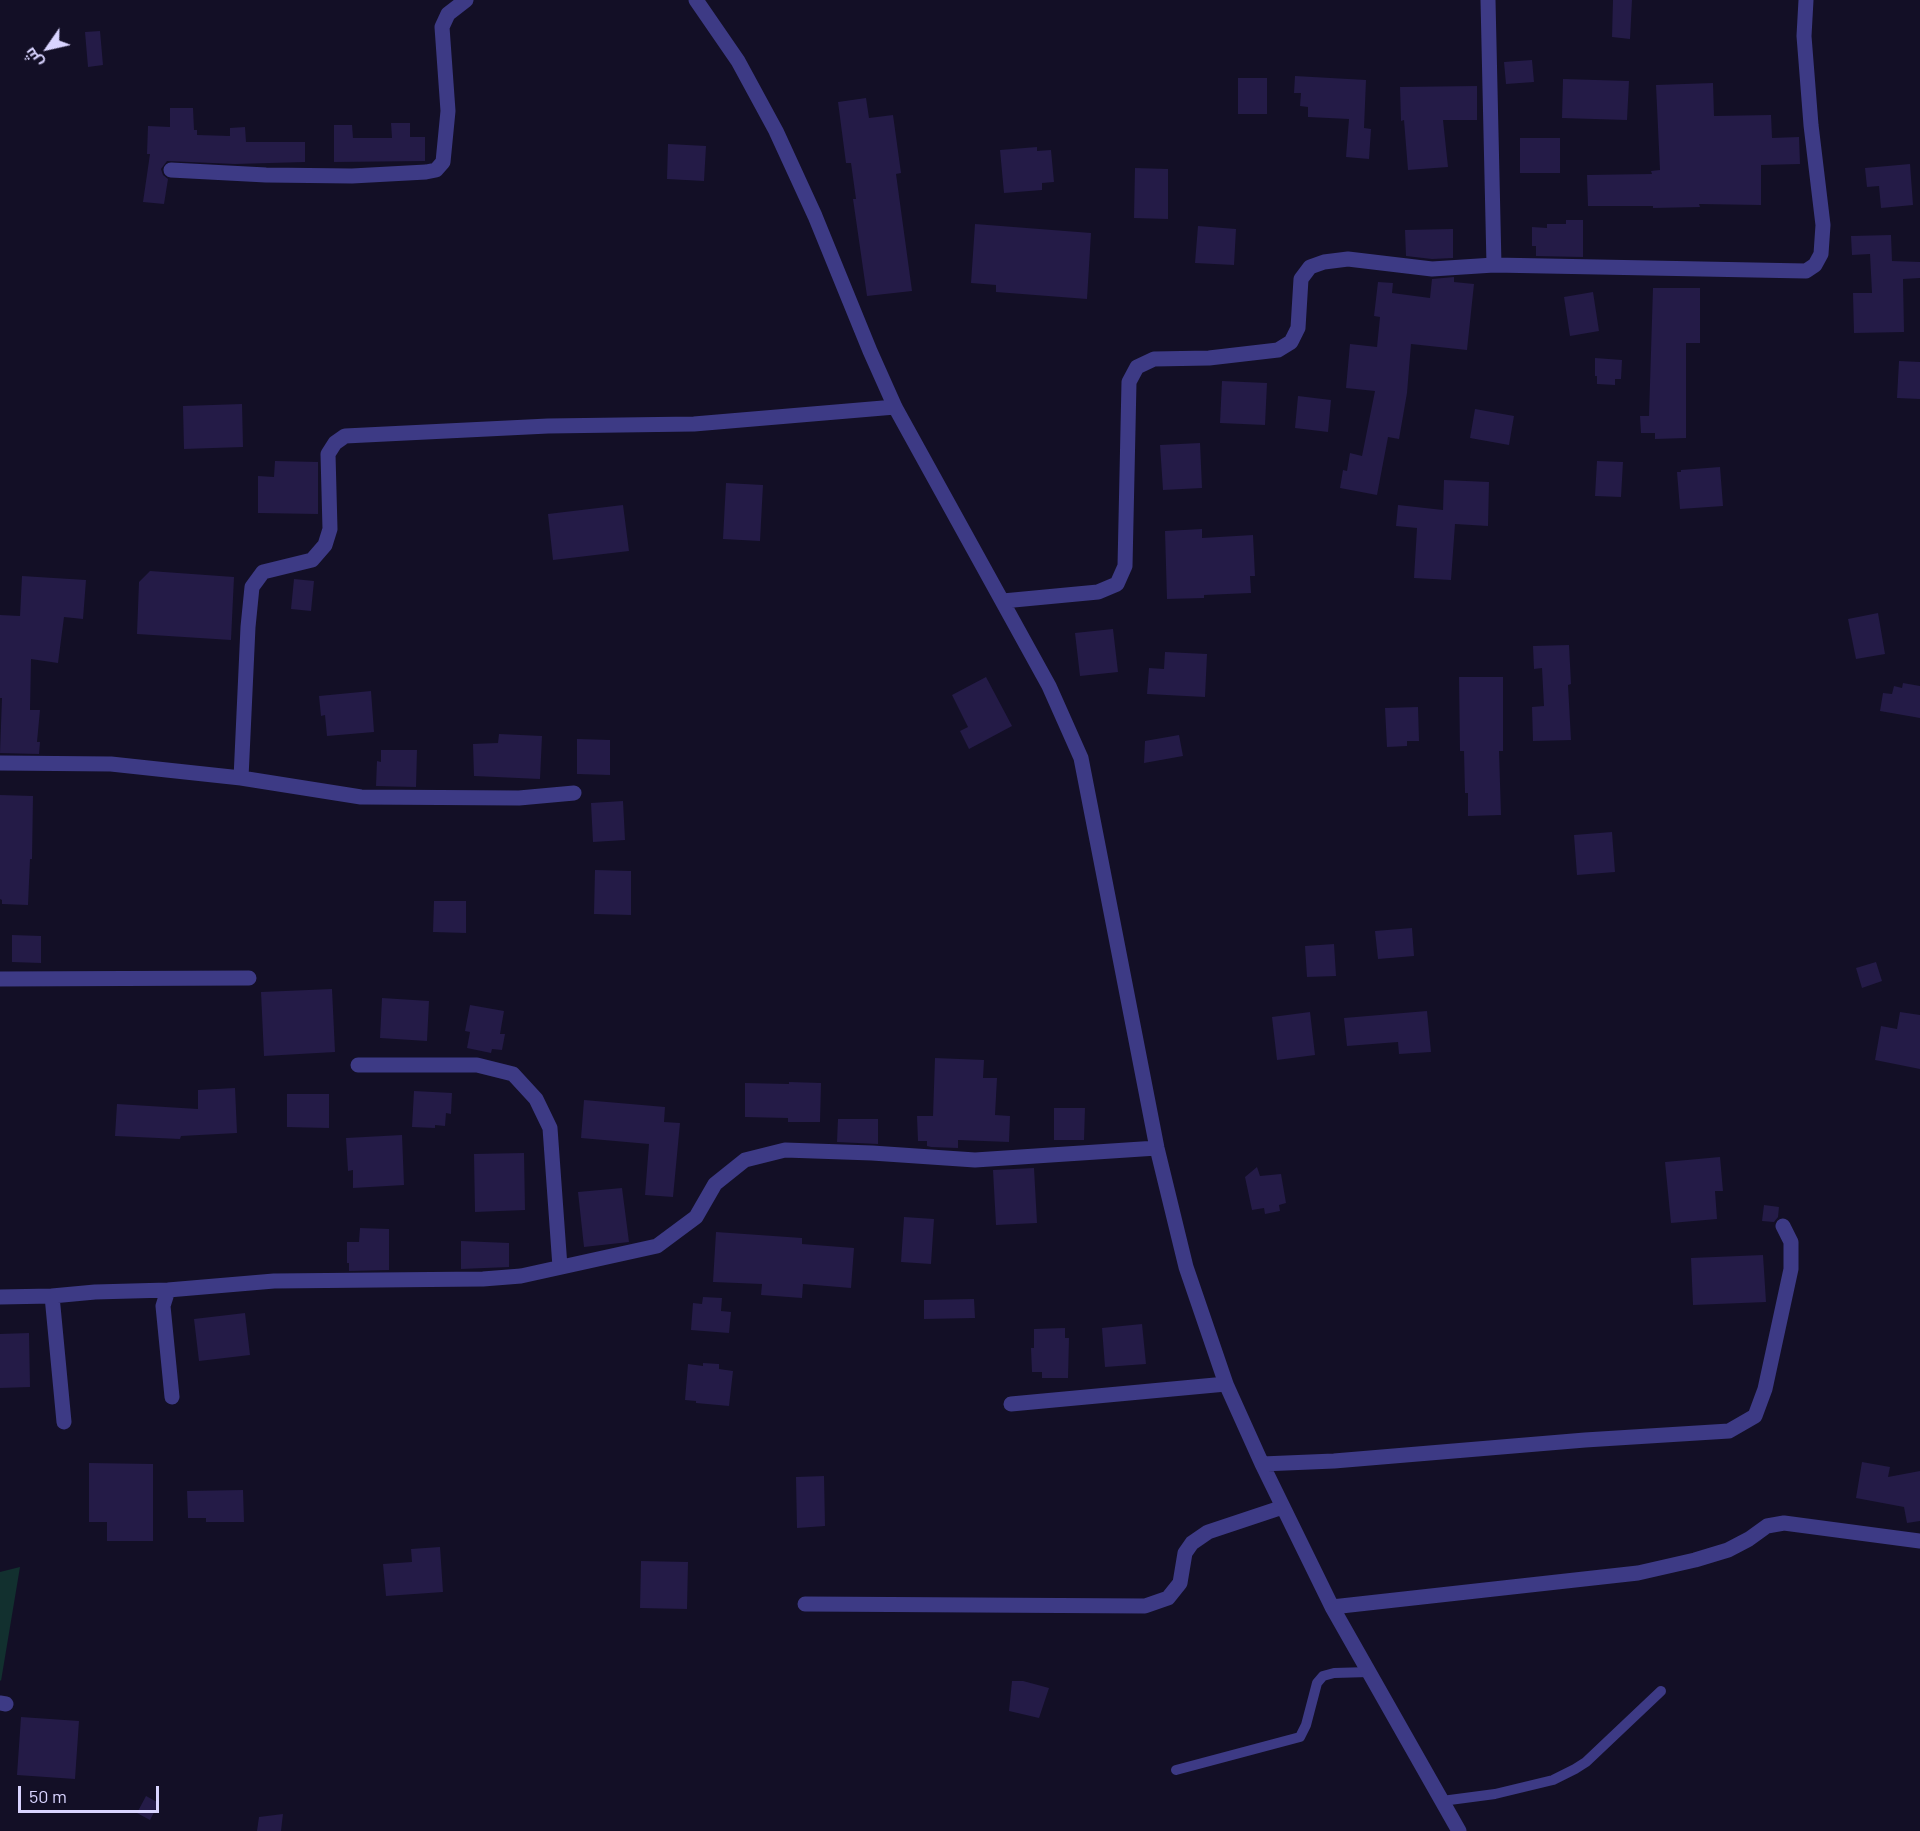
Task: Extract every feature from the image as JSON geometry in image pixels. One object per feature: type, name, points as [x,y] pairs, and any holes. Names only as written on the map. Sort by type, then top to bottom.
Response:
[{"type":"street","points":[[171,170],[266,176],[352,176],[436,170],[443,162],[448,111],[442,27],[448,14],[466,0]]},
{"type":"street","points":[[696,0],[738,61],[776,131],[815,216],[895,407],[1049,686],[1081,758],[1157,1148],[1186,1268],[1226,1384],[1262,1464],[1332,1607],[1459,1831]]},
{"type":"street","points":[[1488,0],[1494,265]]},
{"type":"street","points":[[1003,601],[1098,592],[1117,584],[1125,566],[1129,382],[1137,367],[1154,359],[1209,358],[1278,350],[1291,342],[1298,328],[1301,279],[1310,267],[1324,262],[1348,259],[1432,269],[1494,265],[1806,271],[1815,265],[1821,254],[1823,225],[1811,125],[1804,36],[1806,0]]},
{"type":"street","points":[[242,778],[248,627],[252,587],[263,572],[312,560],[325,545],[330,529],[328,454],[335,442],[345,436],[548,426],[694,424],[895,407]]},
{"type":"street","points":[[0,763],[111,764],[242,778],[361,796],[519,798],[574,793]]},
{"type":"street","points":[[0,979],[249,978]]},
{"type":"street","points":[[358,1065],[477,1065],[513,1074],[536,1098],[550,1128],[560,1267]]},
{"type":"street","points":[[0,1297],[168,1290],[274,1281],[483,1279],[521,1276],[657,1246],[696,1217],[715,1184],[745,1160],[785,1150],[872,1152],[975,1160],[1157,1148]]},
{"type":"street","points":[[1262,1464],[1334,1461],[1729,1431],[1755,1416],[1765,1389],[1791,1269],[1791,1242],[1783,1226]]},
{"type":"street","points":[[168,1290],[163,1306],[172,1397]]},
{"type":"street","points":[[52,1296],[64,1422]]},
{"type":"street","points":[[1011,1404],[1226,1384]]},
{"type":"street","points":[[806,1604],[1145,1606],[1168,1598],[1180,1583],[1185,1553],[1192,1543],[1208,1533],[1283,1506]]},
{"type":"street","points":[[1332,1607],[1638,1573],[1728,1550],[1767,1526],[1784,1524],[1920,1541]]},
{"type":"lane","points":[[1176,1770],[1300,1737],[1306,1725],[1317,1683],[1323,1676],[1334,1673],[1369,1672]]},
{"type":"lane","points":[[1442,1801],[1495,1794],[1553,1780],[1575,1769],[1586,1762],[1661,1691]]},
{"type":"green space","points":[[20,1567],[1,1681],[0,1572]]},
{"type":"building","points":[[1613,0],[1632,0],[1630,39],[1612,37]]},
{"type":"building","points":[[100,31],[103,65],[88,67],[85,32]]},
{"type":"building","points":[[1532,60],[1534,82],[1506,84],[1504,62]]},
{"type":"building","points":[[1295,76],[1366,80],[1364,128],[1371,129],[1369,159],[1346,157],[1349,119],[1308,117],[1308,107],[1300,106],[1301,93],[1294,93]]},
{"type":"building","points":[[1238,78],[1267,78],[1267,114],[1238,114]]},
{"type":"building","points":[[1563,79],[1629,81],[1627,120],[1562,118]]},
{"type":"building","points":[[1713,83],[1714,116],[1771,115],[1772,138],[1799,137],[1800,164],[1761,165],[1761,205],[1699,204],[1700,207],[1653,208],[1653,206],[1588,206],[1587,175],[1652,174],[1651,171],[1660,170],[1656,85]]},
{"type":"building","points":[[1477,86],[1477,120],[1443,120],[1448,167],[1408,170],[1404,120],[1401,121],[1400,87]]},
{"type":"building","points":[[866,98],[869,118],[893,115],[901,173],[896,174],[912,291],[867,296],[853,199],[856,199],[851,163],[846,163],[838,102]]},
{"type":"building","points":[[170,108],[193,108],[194,130],[197,130],[197,135],[230,136],[230,128],[245,127],[246,142],[305,142],[305,162],[235,164],[167,161],[161,169],[163,175],[168,179],[164,204],[143,202],[150,154],[147,154],[148,126],[170,127]]},
{"type":"building","points":[[391,123],[410,123],[410,137],[425,137],[425,161],[334,162],[334,125],[352,125],[353,138],[392,138]]},
{"type":"building","points":[[1520,138],[1560,138],[1560,173],[1520,173]]},
{"type":"building","points":[[668,144],[706,146],[704,181],[667,179]]},
{"type":"building","points":[[1037,147],[1037,151],[1051,150],[1054,182],[1042,183],[1042,190],[1004,193],[1000,150]]},
{"type":"building","points":[[1910,164],[1913,205],[1881,208],[1879,186],[1867,187],[1865,168]]},
{"type":"building","points":[[1135,168],[1168,169],[1168,219],[1134,218]]},
{"type":"building","points":[[1566,220],[1583,220],[1583,257],[1536,256],[1536,246],[1532,246],[1532,227],[1547,228],[1547,224],[1566,224]]},
{"type":"building","points":[[975,224],[1091,233],[1087,299],[996,292],[996,285],[971,283]]},
{"type":"building","points":[[1198,226],[1236,229],[1234,265],[1195,263]]},
{"type":"building","points":[[1453,229],[1453,258],[1432,259],[1406,256],[1405,230]]},
{"type":"building","points":[[1891,235],[1892,261],[1920,262],[1920,278],[1903,279],[1904,332],[1854,333],[1853,293],[1872,293],[1870,254],[1852,255],[1851,236]]},
{"type":"building","points":[[1454,277],[1454,282],[1474,284],[1467,350],[1411,344],[1407,393],[1399,439],[1388,437],[1377,495],[1340,488],[1343,470],[1347,471],[1350,453],[1362,456],[1375,391],[1346,388],[1350,344],[1377,347],[1380,317],[1374,316],[1378,282],[1393,283],[1392,293],[1430,298],[1432,279]]},
{"type":"building","points":[[1653,288],[1700,288],[1700,343],[1686,343],[1686,438],[1655,439],[1655,433],[1641,433],[1640,416],[1649,416]]},
{"type":"building","points":[[1593,292],[1599,331],[1570,336],[1564,297]]},
{"type":"building","points":[[1595,358],[1622,360],[1621,379],[1615,379],[1615,385],[1597,384]]},
{"type":"building","points":[[1899,361],[1920,362],[1920,399],[1897,398]]},
{"type":"building","points":[[1222,381],[1267,383],[1265,425],[1220,423]]},
{"type":"building","points":[[1298,396],[1331,400],[1328,432],[1295,428]]},
{"type":"building","points":[[242,404],[243,447],[184,449],[183,406]]},
{"type":"building","points":[[1475,409],[1514,416],[1509,445],[1470,438]]},
{"type":"building","points":[[1200,443],[1202,488],[1163,490],[1160,445]]},
{"type":"building","points":[[275,461],[318,462],[318,514],[258,513],[258,476],[274,477]]},
{"type":"building","points":[[1597,461],[1623,462],[1621,497],[1595,496]]},
{"type":"building","points":[[1720,467],[1723,506],[1680,509],[1677,472]]},
{"type":"building","points":[[1444,480],[1489,482],[1488,526],[1455,524],[1451,580],[1414,578],[1417,528],[1396,526],[1398,505],[1443,510]]},
{"type":"building","points":[[726,483],[763,485],[760,541],[723,539]]},
{"type":"building","points":[[623,505],[629,551],[553,560],[548,514]]},
{"type":"building","points":[[1202,529],[1202,538],[1253,535],[1255,576],[1250,576],[1251,593],[1167,599],[1165,531]]},
{"type":"building","points":[[150,571],[234,577],[231,640],[137,634],[139,582]]},
{"type":"building","points":[[22,576],[86,580],[83,619],[64,617],[58,663],[31,659],[30,710],[40,710],[37,742],[40,742],[39,754],[0,753],[2,698],[0,698],[0,615],[20,616]]},
{"type":"building","points":[[294,579],[314,581],[311,611],[291,609]]},
{"type":"building","points":[[1878,613],[1885,654],[1856,659],[1848,619]]},
{"type":"building","points":[[1113,629],[1118,672],[1080,676],[1075,633]]},
{"type":"building","points":[[1569,645],[1571,684],[1568,685],[1571,740],[1533,741],[1532,707],[1544,706],[1542,668],[1534,669],[1533,646]]},
{"type":"building","points":[[1165,652],[1207,654],[1205,697],[1147,694],[1149,668],[1164,669]]},
{"type":"building","points":[[986,677],[1012,726],[969,749],[960,731],[968,727],[952,695]]},
{"type":"building","points":[[1459,677],[1503,677],[1503,751],[1499,751],[1501,815],[1468,816],[1464,751],[1460,751]]},
{"type":"building","points":[[1903,683],[1920,686],[1920,718],[1880,711],[1883,693],[1892,694],[1894,686],[1902,688]]},
{"type":"building","points":[[371,691],[374,732],[327,736],[325,715],[321,716],[319,696]]},
{"type":"building","points":[[1418,707],[1419,741],[1407,741],[1407,746],[1387,747],[1385,708]]},
{"type":"building","points":[[499,734],[542,736],[540,779],[474,776],[473,744],[498,743]]},
{"type":"building","points":[[1179,735],[1183,756],[1144,763],[1145,741]]},
{"type":"building","points":[[577,739],[610,740],[610,775],[577,774]]},
{"type":"building","points":[[381,750],[417,750],[416,787],[376,786],[377,761],[381,762]]},
{"type":"building","points":[[0,795],[33,796],[32,859],[30,859],[28,905],[2,904],[0,899]]},
{"type":"building","points":[[623,801],[625,840],[593,842],[591,803]]},
{"type":"building","points":[[1612,832],[1615,872],[1577,875],[1574,835]]},
{"type":"building","points":[[595,870],[631,871],[631,915],[594,914]]},
{"type":"building","points":[[434,901],[466,901],[466,933],[433,932]]},
{"type":"building","points":[[1412,928],[1414,956],[1378,959],[1375,931]]},
{"type":"building","points":[[12,935],[41,936],[41,963],[12,962]]},
{"type":"building","points":[[1334,944],[1336,976],[1307,977],[1305,946]]},
{"type":"building","points":[[1876,962],[1882,981],[1862,988],[1856,968]]},
{"type":"building","points":[[332,989],[335,1052],[264,1056],[261,992]]},
{"type":"building","points":[[382,998],[429,1001],[427,1041],[380,1038]]},
{"type":"building","points":[[470,1005],[504,1011],[500,1034],[505,1034],[502,1050],[492,1049],[491,1053],[467,1048],[470,1032],[465,1031]]},
{"type":"building","points":[[1427,1011],[1431,1052],[1399,1054],[1398,1042],[1347,1046],[1344,1018]]},
{"type":"building","points":[[1310,1012],[1315,1055],[1277,1060],[1272,1017]]},
{"type":"building","points":[[1900,1012],[1920,1015],[1920,1069],[1875,1060],[1881,1026],[1897,1029]]},
{"type":"building","points":[[935,1058],[984,1060],[983,1078],[997,1078],[995,1115],[1010,1116],[1009,1142],[958,1140],[958,1148],[931,1147],[927,1146],[927,1141],[918,1141],[917,1116],[933,1116]]},
{"type":"building","points":[[789,1082],[821,1083],[820,1122],[788,1122],[788,1118],[745,1117],[745,1083],[789,1084]]},
{"type":"building","points":[[235,1088],[237,1133],[181,1136],[180,1139],[115,1136],[117,1104],[198,1109],[198,1090]]},
{"type":"building","points":[[414,1091],[452,1093],[451,1114],[446,1113],[445,1126],[412,1127]]},
{"type":"building","points":[[287,1094],[329,1094],[329,1128],[287,1127]]},
{"type":"building","points":[[584,1100],[665,1107],[664,1122],[680,1123],[673,1197],[645,1195],[649,1144],[581,1138]]},
{"type":"building","points":[[1054,1108],[1085,1108],[1084,1140],[1054,1140]]},
{"type":"building","points":[[838,1119],[878,1119],[878,1144],[837,1142]]},
{"type":"building","points":[[402,1135],[404,1185],[353,1188],[353,1170],[348,1171],[346,1138]]},
{"type":"building","points":[[524,1153],[525,1210],[475,1212],[474,1154]]},
{"type":"building","points":[[1720,1157],[1723,1191],[1715,1191],[1717,1219],[1671,1223],[1665,1162]]},
{"type":"building","points":[[1257,1167],[1260,1176],[1281,1174],[1286,1203],[1279,1205],[1280,1211],[1265,1214],[1264,1208],[1252,1210],[1245,1177]]},
{"type":"building","points":[[1034,1168],[1037,1223],[996,1225],[993,1170]]},
{"type":"building","points":[[622,1188],[629,1242],[584,1247],[578,1192]]},
{"type":"building","points":[[1764,1205],[1779,1207],[1778,1217],[1774,1222],[1762,1221]]},
{"type":"building","points":[[904,1217],[934,1219],[931,1264],[901,1262]]},
{"type":"building","points":[[360,1228],[389,1229],[389,1270],[349,1271],[347,1242],[359,1242]]},
{"type":"building","points":[[716,1232],[802,1238],[802,1244],[854,1248],[851,1288],[803,1284],[802,1298],[761,1295],[762,1284],[713,1282]]},
{"type":"building","points":[[461,1241],[509,1243],[509,1267],[461,1269]]},
{"type":"building","points":[[1763,1255],[1766,1302],[1693,1305],[1691,1258]]},
{"type":"building","points":[[703,1297],[722,1298],[721,1311],[731,1312],[729,1333],[691,1330],[693,1303],[702,1304]]},
{"type":"building","points":[[974,1299],[975,1318],[924,1319],[924,1300]]},
{"type":"building","points":[[245,1313],[250,1355],[199,1361],[194,1319]]},
{"type":"building","points":[[1142,1324],[1146,1364],[1105,1367],[1102,1328]]},
{"type":"building","points":[[1065,1328],[1065,1338],[1069,1338],[1068,1378],[1042,1378],[1042,1372],[1032,1372],[1031,1348],[1034,1348],[1034,1329]]},
{"type":"building","points":[[29,1333],[30,1387],[0,1388],[0,1334]]},
{"type":"building","points":[[703,1363],[719,1364],[719,1369],[733,1371],[729,1406],[685,1400],[688,1364],[703,1366]]},
{"type":"building","points":[[1862,1462],[1890,1467],[1888,1477],[1920,1471],[1920,1521],[1907,1523],[1904,1507],[1856,1498]]},
{"type":"building","points":[[89,1463],[153,1464],[153,1541],[107,1541],[107,1522],[89,1522]]},
{"type":"building","points":[[824,1476],[825,1526],[797,1528],[796,1477]]},
{"type":"building","points":[[243,1490],[244,1522],[206,1522],[206,1518],[188,1518],[187,1491]]},
{"type":"building","points":[[440,1547],[443,1592],[386,1596],[383,1564],[412,1562],[411,1549]]},
{"type":"building","points":[[641,1561],[688,1562],[687,1609],[640,1608]]},
{"type":"building","points":[[1012,1681],[1023,1681],[1049,1688],[1039,1718],[1009,1711]]},
{"type":"building","points":[[21,1717],[79,1721],[75,1779],[17,1775]]},
{"type":"building","points":[[146,1796],[159,1803],[150,1820],[137,1813]]},
{"type":"building","points":[[283,1814],[281,1831],[257,1831],[259,1817]]}]
